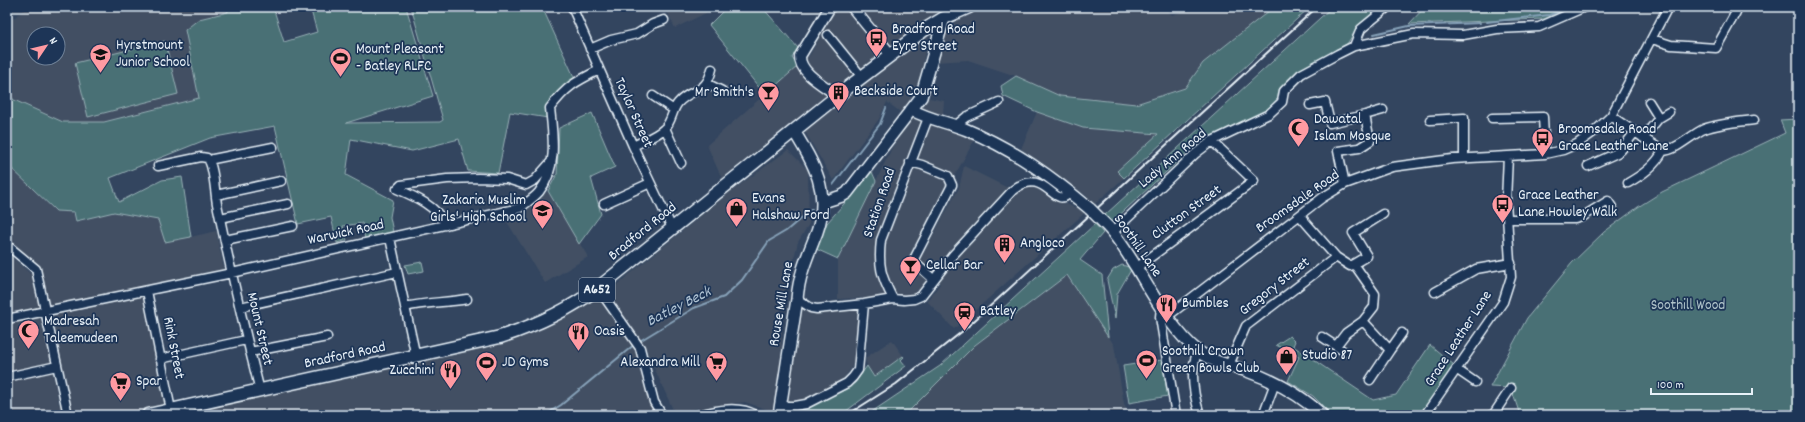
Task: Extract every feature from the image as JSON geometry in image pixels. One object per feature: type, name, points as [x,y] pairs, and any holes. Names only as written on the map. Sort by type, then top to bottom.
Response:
[{"type":"main road","name":"Bradford Road","points":[[148,415],[507,335],[547,319],[588,296],[838,95],[946,12],[969,7]]},
{"type":"main road","points":[[823,202],[847,193],[921,97],[946,12]]},
{"type":"main road","name":"Soothill Lane","points":[[912,110],[928,118],[955,126],[1012,151],[1048,174],[1090,209],[1110,230],[1161,307],[1185,338],[1198,351],[1212,360],[1275,383],[1308,401],[1322,415]]},
{"type":"main road","name":"Rouse Mill Lane","points":[[780,410],[797,299],[798,282],[822,216],[823,202],[816,168],[794,131]]},
{"type":"street","name":"Taylor Street","points":[[572,7],[632,146],[672,228]]},
{"type":"street","points":[[830,7],[800,56],[799,61],[808,74],[838,95]]},
{"type":"street","points":[[852,7],[891,55]]},
{"type":"street","points":[[1354,46],[1361,29],[1388,7]]},
{"type":"street","name":"Lady Ann Road","points":[[1110,230],[1212,141],[1269,114],[1282,102],[1284,91],[1300,74],[1354,46],[1414,34],[1463,35],[1497,30],[1539,27],[1584,7]]},
{"type":"street","name":"Broomsdale Road","points":[[1168,316],[1300,216],[1345,184],[1392,167],[1430,161],[1464,158],[1545,154],[1563,150],[1577,144],[1595,131],[1611,116],[1668,7]]},
{"type":"street","points":[[1652,39],[1671,45],[1716,48],[1736,12]]},
{"type":"street","points":[[590,49],[611,40],[637,34],[653,24],[664,20]]},
{"type":"street","points":[[828,35],[862,77]]},
{"type":"street","name":"Warwick Road","points":[[7,319],[232,273],[520,208],[538,192],[548,176],[554,147],[550,108],[564,91],[576,82],[599,70]]},
{"type":"street","points":[[632,146],[665,128],[674,110],[685,96],[700,90],[709,80],[712,70]]},
{"type":"street","points":[[706,83],[722,91]]},
{"type":"street","points":[[653,96],[674,110]]},
{"type":"street","points":[[955,126],[966,117],[999,102]]},
{"type":"street","points":[[1310,105],[1325,102],[1330,123],[1383,110]]},
{"type":"street","points":[[1649,102],[1659,118]]},
{"type":"street","points":[[1643,138],[1659,118],[1669,112]]},
{"type":"street","points":[[1345,184],[1338,151],[1359,148],[1370,141],[1365,115]]},
{"type":"street","points":[[1611,116],[1662,151]]},
{"type":"street","points":[[1492,118],[1543,117],[1545,154]]},
{"type":"street","name":"Station Road","points":[[893,299],[883,280],[879,261],[881,240],[928,118]]},
{"type":"street","points":[[1430,120],[1464,118],[1464,158]]},
{"type":"street","points":[[1628,183],[1648,170],[1662,151],[1672,148],[1703,130],[1716,125],[1754,120]]},
{"type":"street","points":[[665,128],[681,162]]},
{"type":"street","points":[[1588,166],[1622,150],[1635,132]]},
{"type":"street","name":"Clutton Street","points":[[1136,268],[1254,181],[1212,141]]},
{"type":"street","points":[[158,166],[202,157],[209,161],[213,159],[273,149]]},
{"type":"street","name":"Grace Leather Lane","points":[[1425,415],[1502,302],[1511,276],[1506,201],[1508,156]]},
{"type":"street","name":"Mount Street","points":[[209,161],[246,340],[260,391]]},
{"type":"street","points":[[446,225],[441,215],[420,199],[397,189],[400,185],[447,179],[507,179],[526,185],[535,180],[551,161]]},
{"type":"street","points":[[910,162],[922,165],[948,176],[952,185],[913,261],[933,279]]},
{"type":"street","points":[[216,195],[281,181]]},
{"type":"street","points":[[797,299],[811,308],[816,309],[864,304],[893,299],[914,299],[920,296],[953,255],[1021,183],[1031,181],[1038,183],[1057,196],[1063,198],[1070,192]]},
{"type":"street","points":[[604,204],[650,183]]},
{"type":"street","points":[[1508,219],[1575,219],[1608,201],[1612,207]]},
{"type":"street","points":[[220,218],[288,204]]},
{"type":"street","points":[[1300,216],[1336,257],[1350,266],[1366,256],[1353,233],[1383,214]]},
{"type":"street","points":[[225,240],[293,226]]},
{"type":"street","points":[[390,238],[416,356]]},
{"type":"street","points":[[7,245],[36,269],[68,415]]},
{"type":"street","name":"Gregory Street","points":[[1229,365],[1246,326],[1336,257]]},
{"type":"street","points":[[1435,292],[1476,269],[1511,263]]},
{"type":"street","points":[[1336,346],[1346,333],[1363,321],[1374,307],[1375,294],[1354,264]]},
{"type":"street","points":[[240,307],[397,272]]},
{"type":"street","points":[[598,288],[640,348],[654,402],[662,415]]},
{"type":"street","name":"Rink Street","points":[[147,291],[171,410]]},
{"type":"street","points":[[405,307],[421,303],[446,303],[466,299]]},
{"type":"street","points":[[780,410],[806,404],[842,386],[853,377],[858,370],[864,304]]},
{"type":"street","points":[[1161,307],[1160,317],[1176,415]]},
{"type":"street","points":[[1363,321],[1390,350]]},
{"type":"street","points":[[1370,380],[1402,333]]},
{"type":"street","points":[[250,352],[327,337]]},
{"type":"street","points":[[1322,337],[1345,352]]},
{"type":"street","points":[[160,359],[246,340]]},
{"type":"street","points":[[1198,351],[1194,362],[1194,388],[1200,415]]},
{"type":"street","points":[[7,377],[57,366]]},
{"type":"street","points":[[1456,369],[1475,382]]},
{"type":"street","points":[[1263,415],[1275,383]]},
{"type":"street","points":[[1493,415],[1511,388]]},
{"type":"street","points":[[698,415],[714,410],[732,409],[748,410],[756,415]]},
{"type":"shaded area","name":"Hyrstmount Junior School","points":[[28,7],[227,7],[228,12],[199,19],[185,30],[199,98],[104,122],[63,122],[14,100],[7,92],[7,23]]},
{"type":"shaded area","points":[[663,7],[705,7],[706,13],[675,28],[668,13]]},
{"type":"shaded area","points":[[836,7],[941,7],[939,11],[722,179],[707,145],[810,55]]},
{"type":"shaded area","points":[[985,7],[1163,7],[1172,15],[1195,7],[1274,7],[1203,63],[1185,88],[1136,104],[1060,96],[1016,76],[968,60],[934,62],[941,38],[956,21]]},
{"type":"shaded area","points":[[928,36],[920,79],[903,114],[887,102],[879,119],[833,180],[804,130]]},
{"type":"shaded area","points":[[925,97],[944,101],[942,126],[975,139],[912,252],[909,263],[929,279],[914,294],[898,297],[838,299],[838,259],[892,148]]},
{"type":"shaded area","points":[[1037,112],[1083,128],[1158,134],[1118,170],[1124,178],[954,329],[927,301],[940,284],[919,261],[959,188],[964,166],[1006,187],[1031,185],[1053,199],[1076,208],[1088,197],[1021,149]]},
{"type":"shaded area","points":[[788,150],[808,170],[809,224],[798,242],[781,309],[782,347],[775,412],[745,402],[674,412],[644,345],[610,299],[609,291],[730,192]]},
{"type":"shaded area","points":[[7,164],[56,211],[74,212],[76,221],[114,212],[158,220],[191,237],[216,231],[224,269],[48,306],[39,270],[7,241]]},
{"type":"shaded area","name":"Zakaria Muslim Girls' High School","points":[[548,191],[588,257],[545,283],[504,217],[528,209]]},
{"type":"shaded area","points":[[7,253],[32,275],[40,308],[7,315]]},
{"type":"shaded area","points":[[1067,275],[1114,345],[1124,404],[1129,415],[905,415],[975,345]]},
{"type":"shaded area","points":[[143,294],[161,373],[165,407],[130,415],[7,415],[7,324],[44,316],[53,360],[53,372],[59,404],[70,400],[51,313]]},
{"type":"shaded area","points":[[589,296],[601,302],[636,349],[656,415],[148,415],[441,351],[547,319]]},
{"type":"shaded area","points":[[799,305],[811,313],[858,309],[854,364],[842,381],[806,400],[786,401]]},
{"type":"shaded area","points":[[892,340],[903,356],[874,378],[867,366],[865,358]]},
{"type":"green space","points":[[227,7],[273,7],[284,42],[317,32],[310,7],[406,7],[433,96],[346,123],[440,122],[443,120],[411,7],[542,7],[575,79],[560,89],[546,105],[548,118],[510,112],[498,173],[468,171],[459,139],[412,151],[351,139],[346,175],[393,200],[390,217],[393,232],[365,239],[362,223],[343,226],[347,240],[337,243],[331,217],[298,224],[275,126],[210,138],[110,178],[119,202],[162,180],[182,177],[191,237],[165,242],[158,220],[114,212],[76,221],[74,212],[56,211],[7,164],[7,92],[14,100],[63,122],[104,122],[199,98],[185,30],[199,19],[228,12]]},
{"type":"green space","points":[[727,7],[762,7],[798,48],[792,58],[798,66],[765,95],[709,25]]},
{"type":"green space","points":[[1274,7],[1310,7],[1124,178],[1117,171],[1158,134],[1083,128],[1037,112],[1003,96],[1001,86],[1016,76],[1060,96],[1136,104],[1185,88],[1203,63]]},
{"type":"green space","points":[[1332,7],[1381,7],[1359,25],[1347,44],[1299,70],[1279,89],[1278,98],[1266,112],[1193,147],[1112,222],[1105,215]]},
{"type":"green space","points":[[1425,7],[1570,7],[1544,19],[1409,24]]},
{"type":"green space","points":[[165,41],[178,94],[88,117],[75,63]]},
{"type":"green space","points":[[592,113],[615,167],[591,178],[601,214],[579,244],[548,191],[557,174],[559,128]]},
{"type":"green space","name":"Soothill Wood","points":[[1798,119],[1798,415],[1520,415],[1511,388],[1490,387],[1527,318],[1572,263],[1604,232],[1638,207],[1662,192],[1785,133],[1780,120]]},
{"type":"green space","points":[[872,172],[876,181],[838,259],[816,249],[827,223]]},
{"type":"green space","points":[[1095,224],[1103,233],[1080,260],[1102,275],[1108,337],[1067,275],[975,345],[905,415],[867,415],[940,366]]},
{"type":"green space","points":[[422,262],[424,271],[408,274],[405,265]]},
{"type":"green space","points":[[1122,265],[1132,268],[1117,294],[1115,319],[1107,280],[1113,270]]},
{"type":"green space","points":[[1290,336],[1295,341],[1293,346],[1373,400],[1396,395],[1430,345],[1454,365],[1421,415],[1332,415],[1313,396],[1288,381],[1299,357],[1276,345]]},
{"type":"green space","points":[[903,356],[904,357],[901,360],[906,366],[841,415],[788,415],[785,408],[802,410],[855,383],[867,366],[874,377]]},
{"type":"green space","name":"Soothill Crown Green Bowls Club","points":[[1162,360],[1168,396],[1129,403],[1123,366]]},
{"type":"waterway","points":[[1487,22],[1549,15],[1573,7]]},
{"type":"waterway","points":[[1374,34],[1409,26],[1480,23]]},
{"type":"waterway","name":"Batley Beck","points":[[833,185],[880,124],[886,108]]},
{"type":"waterway","name":"Batley Beck","points":[[638,342],[694,308],[724,297],[742,280],[769,241],[786,231],[812,209]]},
{"type":"waterway","name":"Batley Beck","points":[[545,415],[561,405],[635,344]]},
{"type":"railway","points":[[847,415],[896,384],[964,330],[1317,7]]},
{"type":"place","name":"Bradford Road Eyre Street","points":[[876,58]]},
{"type":"place","name":"Hyrstmount Junior School","points":[[101,74]]},
{"type":"place","name":"Mount Pleasant - Batley RLFC","points":[[340,78]]},
{"type":"place","name":"Mr Smith's","points":[[769,112]]},
{"type":"place","name":"Beckside Court","points":[[839,112]]},
{"type":"place","name":"Dawatal Islam Mosque","points":[[1298,148]]},
{"type":"place","name":"Broomsdale Road Grace Leather Lane","points":[[1543,158]]},
{"type":"place","name":"Grace Leather Lane Howley Walk","points":[[1503,224]]},
{"type":"place","name":"Evans Halshaw Ford","points":[[737,228]]},
{"type":"place","name":"Zakaria Muslim Girls' High School","points":[[542,230]]},
{"type":"place","name":"Angloco","points":[[1004,264]]},
{"type":"place","name":"Cellar Bar","points":[[910,286]]},
{"type":"place","name":"Bumbles","points":[[1166,324]]},
{"type":"place","name":"Batley","points":[[964,332]]},
{"type":"place","name":"Madresah Taleemudeen","points":[[28,350]]},
{"type":"place","name":"Oasis","points":[[578,352]]},
{"type":"place","name":"Studio 87","points":[[1287,376]]},
{"type":"place","name":"Soothill Crown Green Bowls Club","points":[[1146,380]]},
{"type":"place","name":"JD Gyms","points":[[487,382]]},
{"type":"place","name":"Alexandra Mill","points":[[716,382]]},
{"type":"place","name":"Zucchini","points":[[450,390]]},
{"type":"place","name":"Spar","points":[[120,402]]}]
